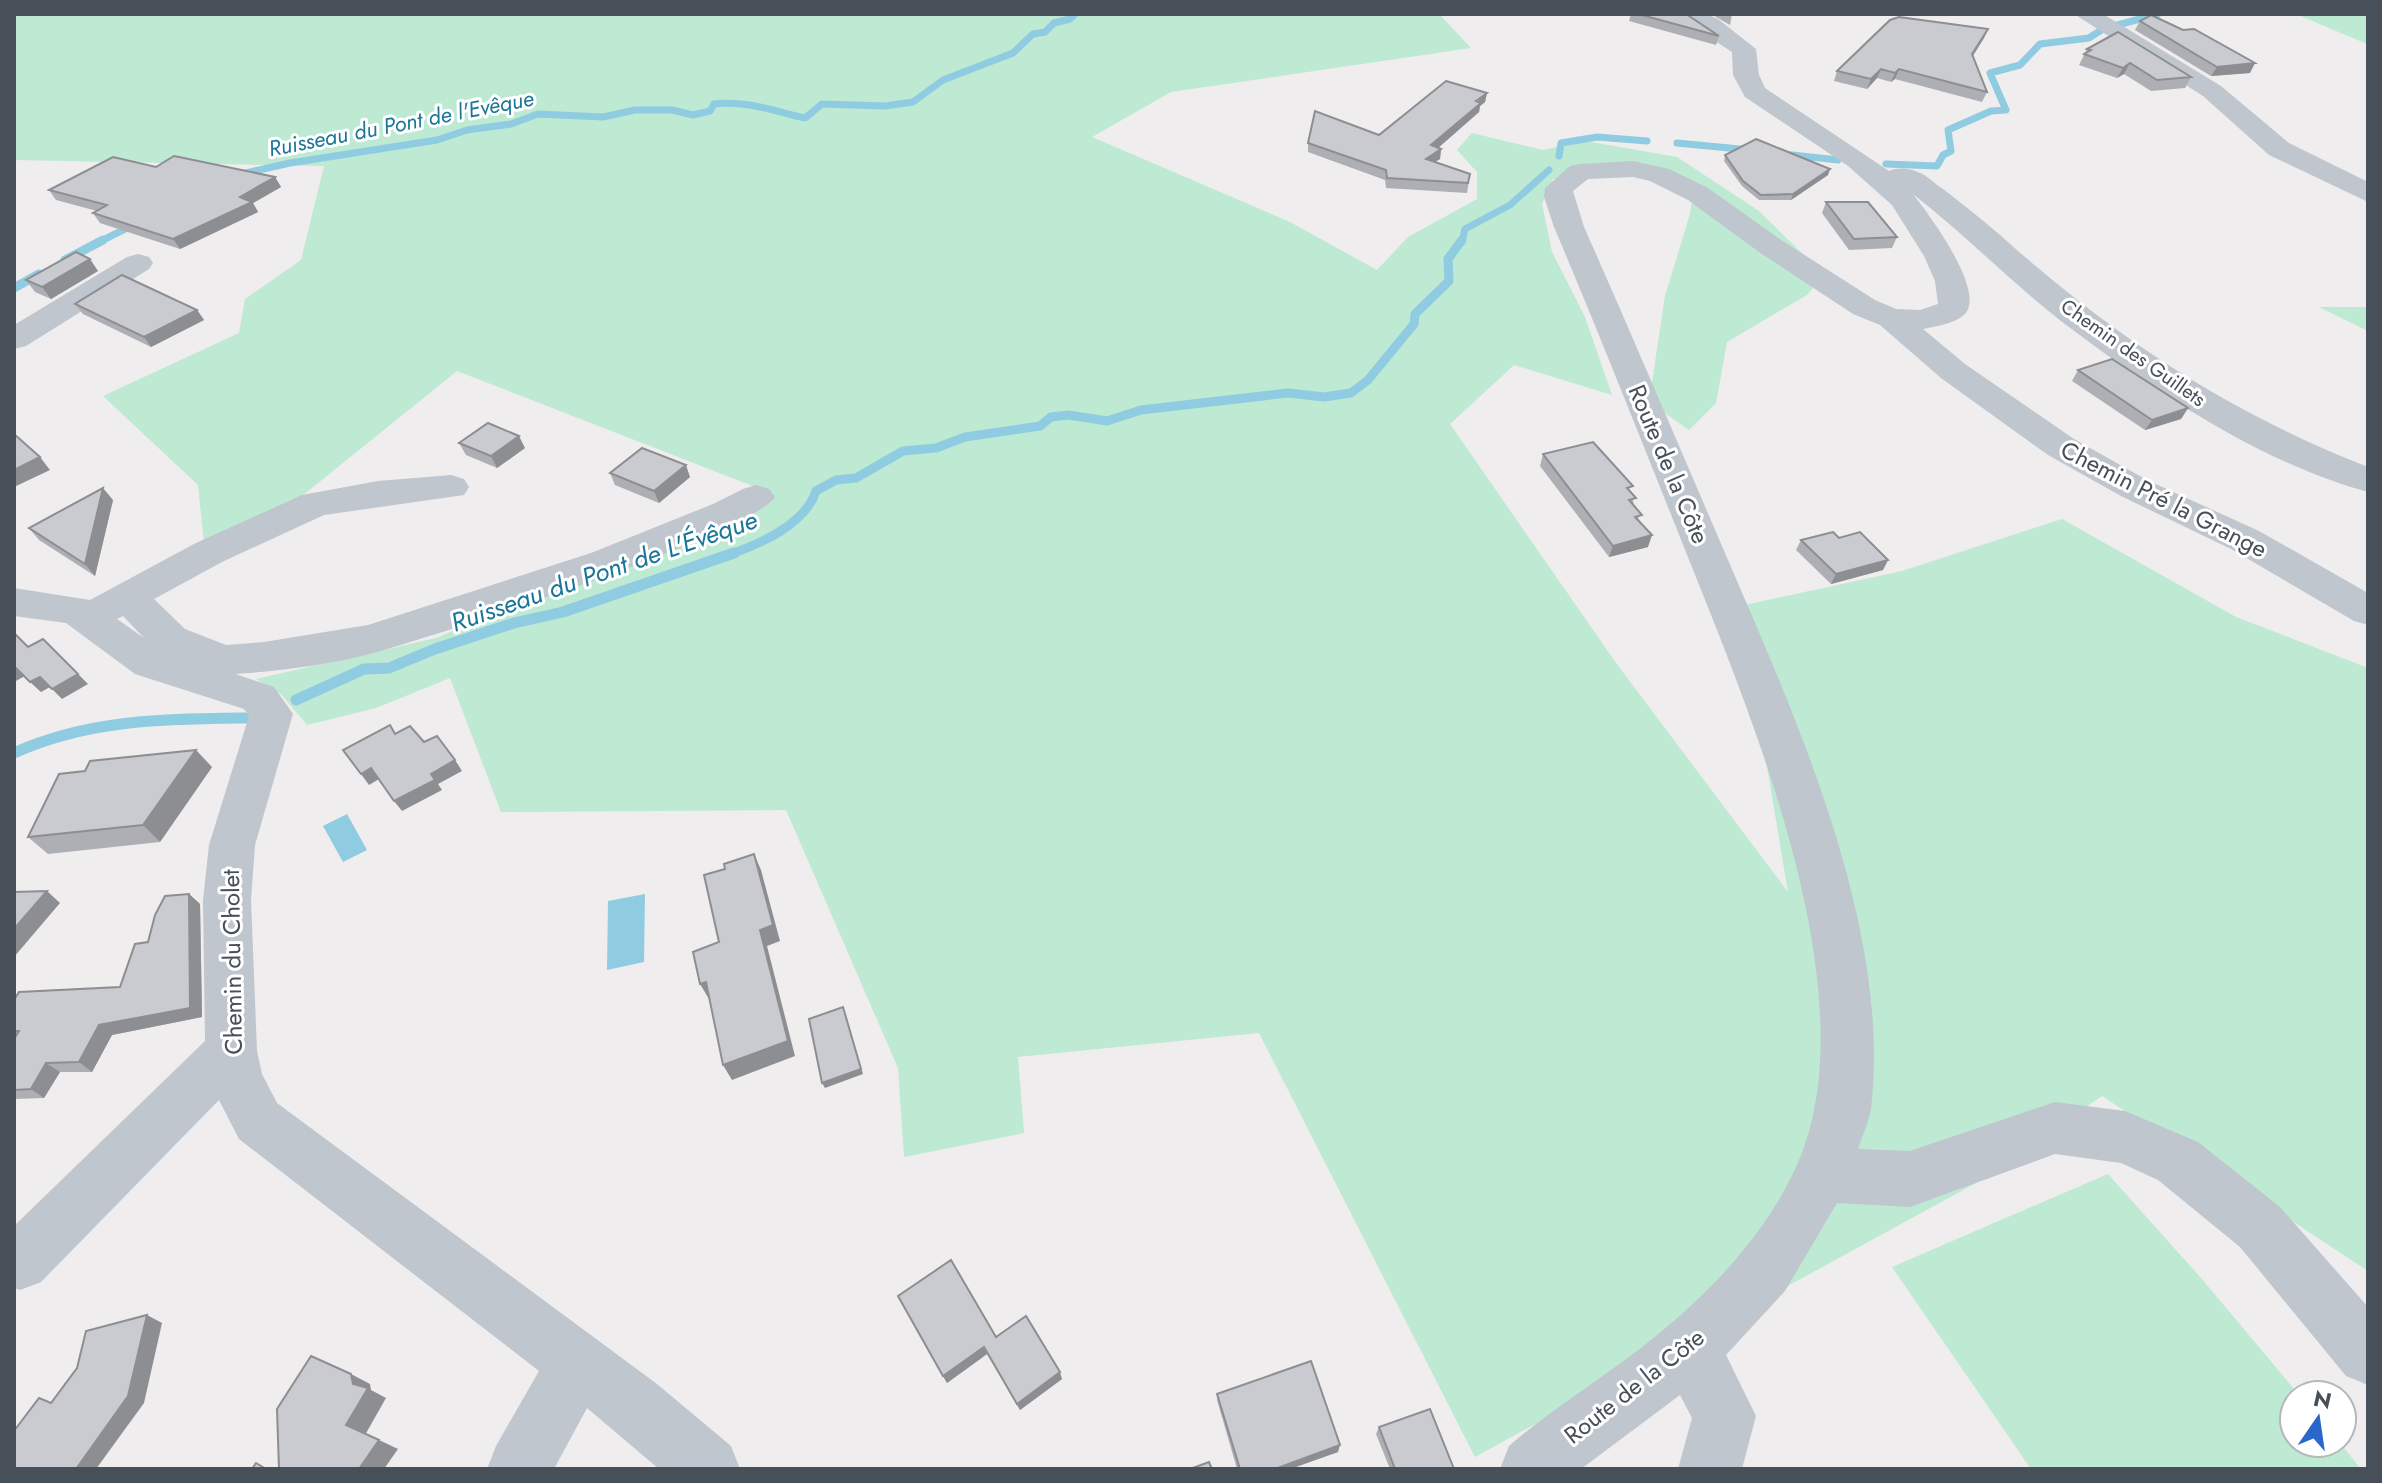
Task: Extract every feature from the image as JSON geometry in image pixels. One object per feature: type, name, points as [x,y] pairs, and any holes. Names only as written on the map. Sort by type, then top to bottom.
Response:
[{"type":"street","name":"Route de la Côte","points":[[1532,1469],[1556,1446],[1689,1348],[1765,1269],[1822,1175],[1845,1113],[1847,1051],[1841,966],[1831,904],[1810,830],[1739,634],[1569,227],[1558,197],[1559,188],[1580,172],[1601,169],[1633,169],[1672,179],[1864,307],[1891,318],[1920,320],[1941,315],[1953,308],[1955,296],[1953,284],[1916,216],[1900,194],[1877,172],[1754,92],[1746,75],[1744,49],[1710,24],[1686,14]]},
{"type":"street","points":[[2103,24],[2212,91],[2279,149],[2368,193]]},
{"type":"street","name":"Chemin des Guillets","points":[[1877,172],[1910,178],[1971,225],[2071,313],[2230,419],[2295,451],[2368,480]]},
{"type":"street","points":[[14,339],[138,263]]},
{"type":"street","name":"Chemin Pré la Grange","points":[[1891,318],[1953,371],[2061,447],[2134,488],[2245,540],[2368,611]]},
{"type":"street","points":[[108,606],[208,553],[315,504],[378,493],[451,487]]},
{"type":"street","points":[[108,606],[170,639],[223,660],[264,657],[370,639],[445,615],[605,562],[726,513],[756,497]]},
{"type":"street","name":"Chemin du Cholet","points":[[14,602],[76,610],[108,606],[150,663],[259,698],[271,714],[232,845],[227,900],[231,1051],[236,1079],[258,1121],[578,1363],[708,1469]]},
{"type":"street","points":[[20,1261],[231,1051]]},
{"type":"street","points":[[1822,1175],[1910,1179],[2055,1128],[2125,1137],[2178,1161],[2260,1227],[2368,1354]]},
{"type":"street","points":[[1689,1348],[1724,1416],[1710,1469]]},
{"type":"street","points":[[519,1469],[578,1363]]},
{"type":"green space","points":[[14,14],[1439,14],[1471,48],[1171,92],[1092,137],[1290,222],[1377,270],[1408,237],[1477,199],[1477,172],[1457,150],[1472,133],[1543,150],[1585,141],[1677,157],[1759,211],[1824,275],[1807,295],[1727,342],[1716,403],[1689,430],[1649,402],[1665,296],[1690,214],[1694,187],[1648,166],[1586,164],[1552,180],[1542,204],[1552,252],[1585,317],[1612,395],[1514,365],[1450,424],[1616,663],[1788,892],[1740,606],[1902,571],[2062,519],[2236,617],[2368,668],[2368,1271],[2102,1096],[1976,1183],[1475,1457],[1259,1033],[1018,1057],[1024,1133],[904,1157],[898,1068],[786,810],[501,812],[450,678],[376,708],[307,725],[281,694],[256,679],[436,638],[770,497],[750,485],[457,371],[292,504],[204,543],[198,485],[103,396],[239,333],[245,299],[301,260],[324,166],[14,160]]},
{"type":"green space","points":[[2296,14],[2368,14],[2368,45],[2367,44]]},
{"type":"green space","points":[[2319,307],[2368,307],[2368,331]]},
{"type":"green space","points":[[2108,1174],[2286,1379],[2278,1379],[2278,1459],[2353,1459],[2361,1469],[2031,1469],[1892,1267]]},
{"type":"water","points":[[347,814],[367,850],[343,862],[323,826]]},
{"type":"water","points":[[645,894],[644,962],[607,970],[608,901]]},
{"type":"building","points":[[1638,14],[1686,14],[1719,36]]},
{"type":"building","points":[[2151,15],[2183,30],[2194,29],[2255,63],[2217,67],[2140,21]]},
{"type":"building","points":[[1899,17],[1988,29],[1972,54],[1987,92],[1899,69],[1895,73],[1881,69],[1871,79],[1837,71],[1890,20]]},
{"type":"building","points":[[2118,32],[2191,77],[2157,80],[2130,63],[2123,68],[2084,54],[2091,50],[2087,49]]},
{"type":"building","points":[[1446,81],[1487,93],[1476,101],[1481,103],[1431,145],[1441,149],[1426,159],[1470,174],[1468,183],[1387,178],[1386,170],[1308,143],[1315,111],[1379,135]]},
{"type":"building","points":[[1756,139],[1830,169],[1793,194],[1761,195],[1743,181],[1725,155]]},
{"type":"building","points":[[174,156],[275,177],[240,197],[252,202],[173,239],[93,213],[107,205],[49,190],[113,157],[156,167]]},
{"type":"building","points":[[1826,202],[1868,202],[1897,237],[1854,239]]},
{"type":"building","points":[[76,252],[90,259],[42,287],[26,280]]},
{"type":"building","points":[[122,275],[197,310],[144,337],[75,304]]},
{"type":"building","points":[[2112,359],[2188,408],[2152,420],[2078,370]]},
{"type":"building","points":[[488,423],[519,436],[491,456],[459,443]]},
{"type":"building","points":[[14,434],[40,457],[14,470]]},
{"type":"building","points":[[1593,442],[1633,486],[1627,488],[1636,498],[1629,500],[1642,515],[1635,517],[1652,535],[1613,546],[1543,454]]},
{"type":"building","points":[[642,448],[686,465],[654,491],[610,473]]},
{"type":"building","points":[[103,488],[85,564],[29,528]]},
{"type":"building","points":[[1833,532],[1839,538],[1860,532],[1888,560],[1836,574],[1801,540]]},
{"type":"building","points":[[14,633],[28,647],[43,639],[78,674],[52,689],[40,677],[30,682],[14,666]]},
{"type":"building","points":[[390,725],[395,734],[410,726],[424,742],[437,736],[455,760],[431,774],[435,780],[394,801],[371,768],[361,774],[343,750]]},
{"type":"building","points":[[196,750],[143,825],[28,837],[59,774],[85,771],[90,761]]},
{"type":"building","points":[[754,854],[773,925],[760,930],[788,1041],[723,1065],[706,982],[700,984],[693,952],[719,942],[704,875],[725,869],[724,864]]},
{"type":"building","points":[[47,891],[14,929],[14,892]]},
{"type":"building","points":[[189,894],[190,1008],[99,1025],[79,1062],[46,1063],[31,1089],[14,1090],[14,1039],[19,1031],[14,1031],[14,1000],[19,992],[120,987],[135,944],[148,942],[155,915],[165,896]]},
{"type":"building","points":[[843,1007],[861,1069],[822,1083],[809,1019]]},
{"type":"building","points":[[951,1260],[996,1337],[1026,1316],[1060,1372],[1017,1404],[984,1347],[943,1376],[898,1296]]},
{"type":"building","points":[[147,1315],[128,1396],[76,1469],[14,1468],[14,1431],[39,1398],[51,1403],[77,1368],[86,1331]]},
{"type":"building","points":[[311,1356],[351,1374],[353,1384],[368,1388],[346,1425],[379,1440],[359,1469],[279,1469],[277,1409]]},
{"type":"building","points":[[1311,1361],[1340,1445],[1275,1469],[1240,1469],[1217,1394]]},
{"type":"building","points":[[1430,1409],[1454,1469],[1395,1469],[1379,1427]]},
{"type":"building","points":[[1209,1462],[1212,1469],[1190,1469]]},
{"type":"building","points":[[256,1463],[266,1469],[252,1469]]},
{"type":"waterway","name":"Ruisseau du Pont de l'Evêque","points":[[237,175],[290,163],[437,140],[467,130],[511,124],[538,114],[603,117],[635,110],[672,110],[693,115],[710,111],[714,104],[726,103],[760,107],[805,118],[822,104],[885,106],[913,102],[943,80],[1013,53],[1033,34],[1045,32],[1054,23],[1070,19],[1075,14]]},
{"type":"waterway","name":"Ruisseau du Pont de L'Évêque","points":[[1886,164],[1937,166],[1943,155],[1951,151],[1948,130],[1991,111],[2006,110],[1990,73],[2020,65],[2040,44],[2089,38],[2103,29],[2158,14]]},
{"type":"waterway","name":"Ruisseau du Pont de L'Évêque","points":[[1559,156],[1561,143],[1597,137],[1647,141]]},
{"type":"waterway","name":"Ruisseau du Pont de L'Évêque","points":[[1677,143],[1750,150]]},
{"type":"waterway","name":"Ruisseau du Pont de L'Évêque","points":[[1783,154],[1838,160]]},
{"type":"waterway","name":"Ruisseau du Pont de L'Évêque","points":[[1462,242],[1465,229],[1510,205],[1549,170]]},
{"type":"waterway","name":"Ruisseau du Pont de l'Evêque","points":[[103,240],[135,224]]},
{"type":"waterway","name":"Ruisseau du Pont de l'Evêque","points":[[65,260],[103,240]]},
{"type":"waterway","name":"Ruisseau du Pont de l'Evêque","points":[[99,242],[103,240]]},
{"type":"waterway","name":"Ruisseau du Pont de L'Évêque","points":[[728,555],[780,532],[802,514],[816,491],[836,480],[856,478],[903,451],[936,448],[965,437],[1040,426],[1051,417],[1068,415],[1107,421],[1141,410],[1288,393],[1324,397],[1351,393],[1368,380],[1414,324],[1415,314],[1449,281],[1448,259],[1462,240]]},
{"type":"waterway","name":"Ruisseau du Pont de l'Evêque","points":[[14,288],[39,274]]},
{"type":"waterway","name":"Ruisseau du Pont de L'Évêque","points":[[296,700],[364,669],[389,668],[435,649],[514,623],[563,612],[734,553]]},
{"type":"waterway","points":[[14,753],[71,733],[99,727],[157,721],[247,718]]}]
